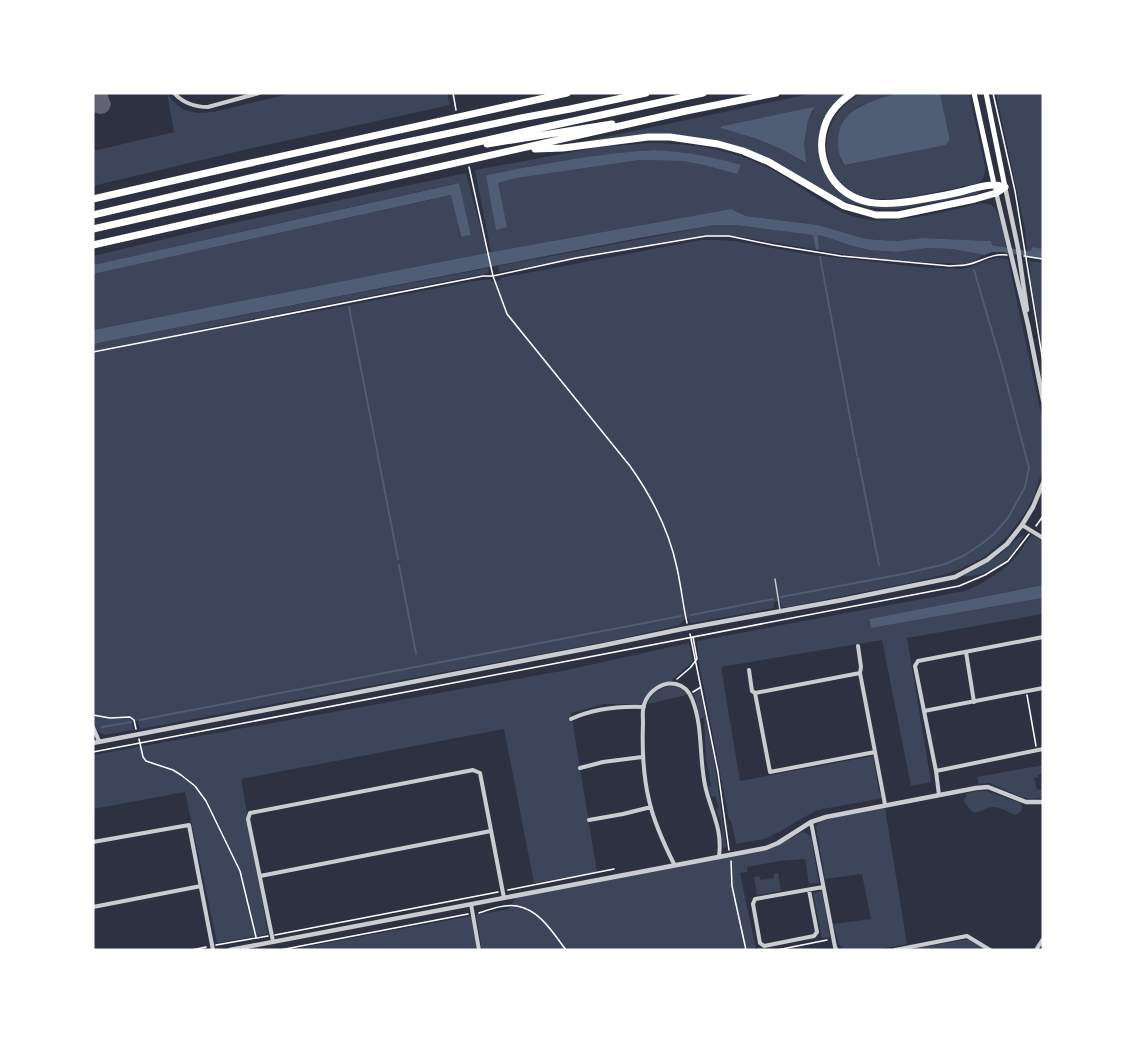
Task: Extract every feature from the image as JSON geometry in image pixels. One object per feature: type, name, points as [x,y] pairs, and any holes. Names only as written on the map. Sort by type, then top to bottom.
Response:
[{"type":"highway","points":[[506,106],[542,93]]},
{"type":"highway","points":[[93,199],[567,93]]},
{"type":"highway","points":[[93,215],[462,131],[646,93]]},
{"type":"highway","points":[[465,147],[703,93]]},
{"type":"highway","points":[[93,245],[686,111],[776,93]]},
{"type":"highway","points":[[852,93],[836,105],[830,114],[822,135],[821,146],[822,156],[830,176],[843,191],[852,197],[878,205],[953,194],[994,183],[1005,187]]},
{"type":"highway","points":[[93,229],[440,151],[686,111]]},
{"type":"highway","points":[[517,150],[563,148],[648,137],[670,137],[718,144],[769,162],[844,206],[876,215],[898,215],[996,193],[1005,187]]},
{"type":"main road","points":[[974,93],[994,183]]},
{"type":"main road","points":[[986,93],[1005,187]]},
{"type":"street","points":[[174,93],[182,101],[201,107],[259,93]]},
{"type":"street","points":[[994,183],[1028,325],[1043,400]]},
{"type":"street","points":[[1005,187],[1020,258],[1028,325]]},
{"type":"street","points":[[93,727],[96,742],[955,577],[987,560],[1007,544],[1033,507],[1043,483]]},
{"type":"street","points":[[1022,525],[1043,538]]},
{"type":"street","points":[[939,795],[915,666],[918,661],[1043,637]]},
{"type":"street","points":[[858,646],[860,673],[885,805]]},
{"type":"street","points":[[966,652],[974,702]]},
{"type":"street","points":[[748,670],[752,691],[755,693],[770,772],[875,752]]},
{"type":"street","points":[[755,693],[860,673]]},
{"type":"street","points":[[674,864],[651,807],[642,757],[644,707],[654,691],[664,685],[682,686],[690,694],[699,724],[700,757],[705,785],[718,825],[719,856]]},
{"type":"street","points":[[924,711],[1043,688]]},
{"type":"street","points":[[571,719],[591,712],[620,707],[644,707]]},
{"type":"street","points":[[936,771],[1043,749]]},
{"type":"street","points":[[580,768],[603,762],[642,757]]},
{"type":"street","points":[[272,938],[248,819],[250,813],[473,770],[480,772],[504,898]]},
{"type":"street","points":[[230,950],[258,945],[272,938],[504,898],[771,846],[811,822],[826,817],[939,795],[988,787],[1026,802],[1043,802]]},
{"type":"street","points":[[589,820],[651,807]]},
{"type":"street","points":[[811,822],[837,950]]},
{"type":"street","points":[[93,842],[189,825],[213,948]]},
{"type":"street","points":[[260,876],[490,831]]},
{"type":"street","points":[[93,907],[201,886]]},
{"type":"street","points":[[809,890],[817,932],[814,936],[764,946],[760,943],[753,904],[755,899],[823,887]]},
{"type":"street","points":[[471,904],[479,950]]},
{"type":"street","points":[[895,950],[967,936],[990,950]]},
{"type":"street","points":[[1036,950],[1043,939]]},
{"type":"lane","points":[[775,579],[780,611]]},
{"type":"path","points":[[993,93],[1015,191],[1043,362]]},
{"type":"path","points":[[480,220],[493,276],[503,307],[510,319],[630,466],[653,501],[664,525],[675,559],[688,628],[692,637],[718,772],[730,854],[732,886],[746,950]]},
{"type":"path","points":[[93,352],[483,276],[493,276],[576,258],[706,236],[729,236],[841,256],[950,266],[969,264]]},
{"type":"path","points":[[93,752],[959,586],[985,575],[1008,561],[1043,516],[1043,504]]},
{"type":"path","points":[[672,684],[696,662]]},
{"type":"path","points":[[690,694],[701,687]]},
{"type":"path","points":[[1026,691],[1037,751]]},
{"type":"path","points":[[93,715],[110,718],[130,717],[134,720],[142,757],[181,775],[195,786],[206,801],[240,871],[258,945]]},
{"type":"path","points":[[192,950],[213,948],[256,938],[272,938],[614,869]]},
{"type":"path","points":[[280,950],[516,906],[540,917],[566,950]]},
{"type":"path","points":[[777,950],[834,938]]},
{"type":"shaded area","points":[[167,93],[184,110],[198,113],[213,112],[293,93],[447,93],[450,105],[93,186],[93,151],[174,132]]},
{"type":"shaded area","points":[[814,93],[848,93],[832,106],[826,117],[823,166],[850,198],[861,204],[893,206],[977,191],[978,194],[898,209],[867,207],[832,197],[741,148],[640,135],[582,142]],"holes":[[[814,110],[808,122],[804,143],[805,163],[781,149],[721,128]]]},
{"type":"shaded area","points":[[864,93],[898,93],[857,107],[839,151],[841,161],[846,165],[945,145],[950,140],[940,93],[969,93],[985,167],[982,179],[976,184],[891,199],[866,197],[849,189],[837,177],[829,163],[827,147],[829,131],[836,116],[848,103]]},
{"type":"shaded area","points":[[898,93],[940,93],[950,140],[946,145],[845,165],[838,146],[839,131],[843,122],[849,114],[867,103]]},
{"type":"shaded area","points":[[996,93],[1043,93],[1043,249],[1032,247],[1027,251],[1025,229]]},
{"type":"shaded area","points":[[814,107],[808,121],[804,143],[806,163],[757,139],[721,128],[723,126]]},
{"type":"shaded area","points":[[666,143],[698,146],[729,153],[774,171],[833,208],[858,218],[898,220],[982,203],[989,204],[1000,218],[1006,247],[992,245],[991,241],[922,238],[898,241],[866,239],[818,225],[746,216],[731,209],[491,252],[475,170],[600,147]],"holes":[[[654,150],[708,166],[683,161],[640,160],[497,183],[496,230],[486,177],[570,160]]]},
{"type":"shaded area","points":[[654,150],[698,155],[741,165],[737,174],[683,161],[640,160],[517,178],[498,183],[507,227],[496,230],[487,175],[591,156]]},
{"type":"shaded area","points":[[466,173],[486,253],[93,330],[93,274],[452,195],[460,237],[471,234],[458,183],[93,265],[93,256],[228,224]]},
{"type":"shaded area","points":[[459,183],[471,235],[461,237],[451,195],[93,274],[93,265]]},
{"type":"shaded area","points":[[731,209],[746,216],[818,225],[866,239],[897,241],[922,238],[991,241],[992,245],[1027,251],[1032,247],[1043,249],[1043,258],[1001,252],[984,255],[952,249],[929,248],[896,252],[869,250],[818,235],[819,249],[816,249],[813,235],[735,225],[715,225],[93,344],[93,330],[486,253]]},
{"type":"shaded area","points":[[715,225],[735,225],[814,235],[816,249],[819,248],[818,235],[869,250],[896,252],[929,248],[952,249],[983,255],[972,262],[963,264],[878,260],[741,237],[707,235],[499,272],[498,266]]},
{"type":"shaded area","points":[[701,240],[735,241],[806,254],[918,267],[962,269],[988,260],[1008,259],[1043,423],[1043,467],[1034,497],[1007,537],[981,559],[958,570],[909,583],[788,607],[782,607],[780,601],[774,602],[774,608],[693,623],[690,623],[688,618],[684,619],[680,625],[610,641],[140,729],[138,721],[132,722],[133,730],[104,735],[97,729],[93,729],[93,344],[488,268],[489,273],[176,334],[324,310],[474,281],[491,279],[492,282],[501,280],[500,278]]},
{"type":"shaded area","points":[[1029,259],[1043,263],[1043,351],[1031,283]]},
{"type":"shaded area","points":[[1025,535],[1011,555],[1001,564],[989,571],[963,576],[998,556],[1019,537]]},
{"type":"shaded area","points":[[1032,535],[1043,541],[1043,585],[869,619],[871,628],[1043,598],[1043,614],[907,638],[931,782],[911,786],[882,640],[721,667],[740,781],[873,756],[879,792],[883,798],[818,810],[764,839],[736,844],[729,819],[699,664],[697,641],[965,591],[1004,568],[1014,559]]},
{"type":"shaded area","points":[[1043,585],[1043,598],[871,628],[869,619]]},
{"type":"shaded area","points":[[689,643],[693,661],[671,681],[653,688],[642,704],[604,704],[571,713],[597,872],[534,883],[504,729],[241,779],[268,934],[217,943],[185,792],[93,809],[93,755],[567,670]]},
{"type":"shaded area","points":[[671,686],[678,687],[687,695],[648,704],[656,692]]},
{"type":"shaded area","points":[[700,689],[714,758],[726,847],[723,848],[721,822],[716,809],[719,808],[715,796],[712,797],[708,787],[711,786],[706,758],[704,718],[700,718],[694,694]]},
{"type":"shaded area","points":[[1043,765],[1043,773],[1034,778],[1037,790],[1043,789],[1043,797],[1030,799],[1021,797],[989,783],[979,784],[977,777]]},
{"type":"shaded area","points":[[986,791],[1020,803],[1021,810],[1015,815],[994,807],[973,812],[964,800],[967,793]]},
{"type":"shaded area","points":[[885,808],[907,944],[875,950],[844,950],[839,944],[833,924],[871,919],[862,874],[825,879],[816,827],[819,822],[836,817]]},
{"type":"shaded area","points":[[802,832],[811,837],[819,883],[809,884],[805,859],[747,867],[747,872],[740,873],[756,950],[482,950],[476,915],[509,909],[516,897],[773,847]]},
{"type":"shaded area","points":[[778,873],[781,891],[757,895],[754,877],[759,876],[761,880],[774,878],[774,874]]},
{"type":"shaded area","points":[[822,891],[830,937],[822,938],[813,893]]},
{"type":"shaded area","points":[[471,916],[477,950],[289,950]]},
{"type":"shaded area","points":[[969,940],[986,950],[906,950]]},
{"type":"building","points":[[93,93],[107,93],[111,104],[109,110],[100,114],[93,112]]},
{"type":"waterway","points":[[820,257],[857,455]]},
{"type":"waterway","points":[[781,597],[945,564],[980,545],[1008,518],[1025,487],[1029,468],[974,270]]},
{"type":"waterway","points":[[349,307],[398,559]]},
{"type":"waterway","points":[[858,458],[879,565]]},
{"type":"waterway","points":[[399,565],[416,654]]},
{"type":"waterway","points":[[691,615],[773,599]]},
{"type":"waterway","points":[[140,720],[681,616]]},
{"type":"waterway","points":[[102,727],[131,722]]}]
